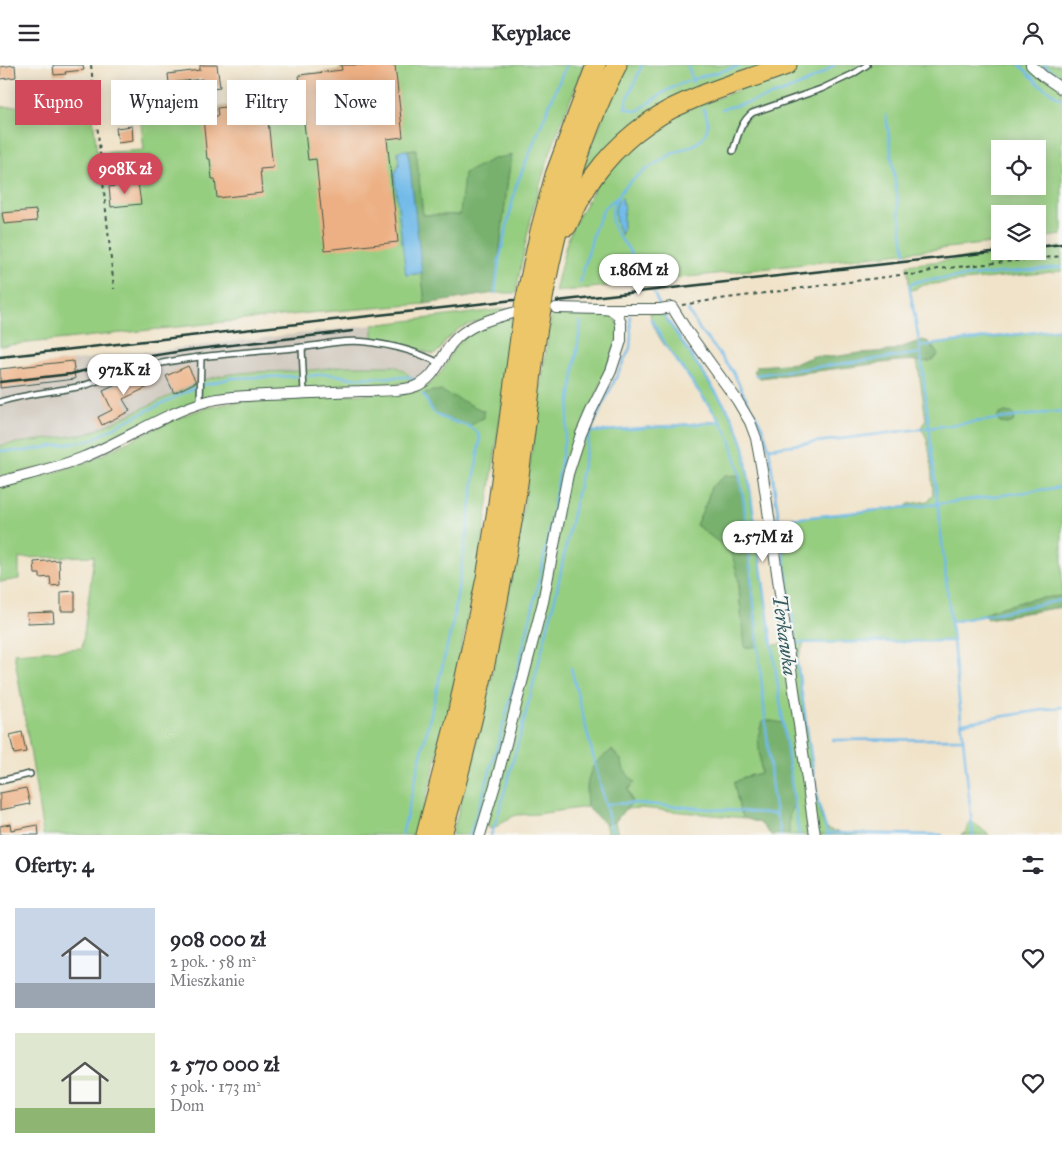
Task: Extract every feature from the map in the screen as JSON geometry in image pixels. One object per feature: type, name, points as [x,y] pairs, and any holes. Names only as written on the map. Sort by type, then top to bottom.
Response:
[{"type":"highway","points":[[442,835],[472,722],[502,578],[525,431],[538,329],[550,262],[560,218],[576,164],[616,65]]},
{"type":"highway","points":[[550,262],[571,216],[594,176],[630,137],[654,118],[686,101],[787,65]]},
{"type":"highway","points":[[426,835],[456,720],[486,578],[524,307],[540,231],[555,175],[595,69]]},
{"type":"street","points":[[1031,65],[1062,89]]},
{"type":"street","points":[[556,308],[660,309],[672,307],[752,426],[763,476],[815,835]]},
{"type":"street","points":[[480,835],[496,782],[543,602],[568,474],[581,434],[611,371],[620,346],[622,331],[619,318],[615,312],[608,309]]},
{"type":"street","points":[[0,481],[84,457],[184,409],[210,401],[304,393],[390,390],[416,386],[425,381],[453,343],[463,333],[474,326],[512,313]]},
{"type":"lane","points":[[733,151],[743,121],[752,113],[821,89],[867,65]]},
{"type":"lane","points":[[0,402],[20,396],[83,385],[146,367],[201,357],[346,341],[366,341],[426,356],[440,363]]},
{"type":"lane","points":[[302,347],[304,393]]},
{"type":"lane","points":[[200,404],[201,357]]},
{"type":"lane","points":[[0,781],[30,774]]},
{"type":"path","points":[[91,65],[114,289]]},
{"type":"path","points":[[672,307],[828,284],[908,274],[916,275],[938,269],[1062,256]]},
{"type":"shaded area","points":[[373,325],[373,339],[429,352],[425,360],[429,364],[430,368],[428,371],[413,380],[405,370],[393,366],[343,366],[303,371],[236,373],[218,376],[204,380],[87,434],[0,444],[0,369]]},
{"type":"green space","points":[[341,65],[585,65],[570,99],[539,188],[516,293],[495,293],[512,155],[460,215],[423,215],[415,149],[398,151],[406,275],[422,273],[425,304],[309,313],[0,346],[0,107],[15,106],[15,125],[94,125],[97,153],[144,150],[141,125],[217,125],[217,108],[227,107],[227,125],[306,125],[306,80],[299,80],[299,75],[341,70]]},
{"type":"green space","points":[[626,65],[772,65],[691,94],[582,181],[588,155]]},
{"type":"green space","points":[[800,65],[1062,65],[1062,235],[1046,237],[1046,205],[991,205],[991,243],[555,292],[566,245],[573,226],[608,165],[668,117]]},
{"type":"green space","points":[[416,149],[423,215],[460,215],[464,173],[493,159],[512,155],[495,293],[425,304],[408,150]]},
{"type":"green space","points":[[1062,247],[1062,271],[923,285],[910,290],[907,265],[991,255],[991,260],[1046,260],[1046,249]]},
{"type":"green space","points":[[513,308],[460,328],[434,354],[373,339],[373,325]]},
{"type":"green space","points":[[611,310],[621,331],[582,434],[720,421],[663,343],[654,328],[650,313],[662,312],[728,410],[744,447],[772,645],[796,643],[780,520],[905,507],[909,504],[928,501],[933,495],[929,447],[925,434],[920,429],[926,420],[917,361],[922,362],[938,354],[931,345],[1062,329],[1062,596],[1033,599],[991,610],[984,615],[951,622],[953,641],[804,643],[797,662],[818,803],[823,822],[830,830],[877,834],[788,835],[789,816],[795,804],[783,723],[761,761],[761,773],[744,777],[734,783],[740,811],[744,818],[641,808],[625,809],[632,803],[628,789],[635,783],[623,770],[621,760],[586,792],[587,807],[516,815],[502,822],[493,830],[484,825],[480,835],[452,835],[482,719],[507,603],[521,524],[552,311]],"holes":[[[739,475],[740,604],[737,570],[731,553],[696,525],[711,487]]]},
{"type":"green space","points":[[512,317],[505,384],[481,552],[449,708],[415,835],[43,835],[14,653],[82,648],[94,556],[19,558],[19,579],[0,582],[0,486],[46,475],[90,461],[143,434],[190,413],[207,408],[235,402],[415,391],[426,386],[438,376],[455,347],[473,331]]},
{"type":"green space","points":[[923,340],[929,342],[938,354],[936,357],[925,362],[899,361],[760,378],[754,370],[757,366],[797,363],[813,356],[832,357],[890,351]]},
{"type":"green space","points":[[343,366],[393,366],[402,369],[413,380],[398,384],[356,388],[228,394],[81,454],[46,466],[0,477],[0,445],[87,434],[204,380],[216,377],[240,373],[300,371]]},
{"type":"green space","points":[[441,391],[484,411],[484,418],[469,427],[444,419],[434,413],[423,394]]},
{"type":"green space","points":[[1005,412],[1012,413],[1015,417],[1013,422],[1008,424],[1000,423],[997,419],[998,415]]},
{"type":"green space","points":[[739,475],[744,504],[759,646],[745,648],[739,580],[732,555],[696,525],[711,487],[725,476]]},
{"type":"green space","points":[[1062,596],[1062,607],[987,619],[984,615],[991,610],[1033,599]]},
{"type":"green space","points":[[762,721],[783,723],[795,804],[789,816],[788,835],[771,835],[760,823],[744,818],[740,811],[734,783],[744,777],[761,773],[758,737]]},
{"type":"green space","points":[[612,750],[621,760],[624,770],[635,783],[628,789],[632,803],[615,822],[605,824],[587,807],[588,778],[599,759]]},
{"type":"green space","points":[[615,822],[618,835],[608,835],[605,824]]},
{"type":"green space","points":[[972,822],[989,835],[961,835],[966,832],[968,824]]},
{"type":"water","points":[[408,150],[422,273],[406,275],[394,174],[399,165],[398,151]]},
{"type":"water","points":[[622,197],[625,207],[621,235],[617,225],[615,210]]},
{"type":"building","points":[[15,65],[16,77],[0,79],[0,67]]},
{"type":"building","points":[[53,65],[83,65],[84,70],[54,75]]},
{"type":"building","points":[[200,65],[217,65],[220,87],[217,87],[217,80],[169,80],[168,74],[200,70]]},
{"type":"building","points":[[341,65],[395,65],[403,137],[387,139],[398,242],[325,250],[316,159],[308,160],[304,125],[306,125],[306,80],[300,80],[299,75],[342,70]]},
{"type":"building","points":[[227,107],[227,125],[268,125],[273,168],[260,169],[262,193],[217,198],[215,179],[212,179],[210,159],[207,159],[204,125],[217,125],[217,108]]},
{"type":"building","points":[[132,126],[133,141],[118,143],[116,128]]},
{"type":"building","points":[[138,183],[141,204],[111,207],[109,187]]},
{"type":"building","points":[[36,210],[37,221],[4,224],[2,213]]},
{"type":"building","points":[[73,361],[75,379],[0,388],[0,369]]},
{"type":"building","points":[[188,366],[196,382],[174,393],[166,376]]},
{"type":"building","points":[[148,372],[154,384],[123,399],[130,411],[102,425],[98,417],[112,410],[103,391]]},
{"type":"building","points":[[59,560],[60,585],[51,586],[50,577],[40,578],[40,574],[35,574],[34,562]]},
{"type":"building","points":[[75,591],[75,611],[61,611],[61,592]]},
{"type":"building","points":[[53,612],[54,622],[28,623],[27,613]]},
{"type":"building","points":[[22,732],[26,752],[14,754],[10,735]]},
{"type":"building","points":[[26,788],[30,804],[0,810],[0,793]]},
{"type":"building","points":[[10,824],[11,830],[38,825],[39,835],[0,835],[0,826]]},
{"type":"waterway","points":[[495,293],[499,261],[516,186],[566,65]]},
{"type":"waterway","points":[[642,65],[625,108],[638,111],[663,93],[681,84],[740,66],[738,65]]},
{"type":"waterway","name":"Terkawka","points":[[688,65],[693,82]]},
{"type":"waterway","points":[[722,109],[766,98],[795,88],[822,74],[834,65]]},
{"type":"waterway","points":[[1020,65],[1039,84],[1062,100]]},
{"type":"waterway","points":[[1044,65],[1062,79]]},
{"type":"waterway","name":"Terkawka","points":[[645,281],[629,250],[615,230],[612,221],[612,210],[616,199],[640,173],[670,155],[701,140],[706,133],[708,125],[703,109]]},
{"type":"waterway","points":[[886,115],[905,253]]},
{"type":"waterway","points":[[580,283],[595,228],[604,208],[615,199]]},
{"type":"waterway","points":[[973,835],[920,346],[909,285],[919,281],[1062,267]]},
{"type":"waterway","name":"Terkawka","points":[[654,293],[659,304]]},
{"type":"waterway","points":[[688,310],[700,330],[733,372],[763,429],[769,448],[797,662],[818,803],[828,835]]},
{"type":"waterway","name":"Terkawka","points":[[662,312],[728,410],[744,447],[799,835]]},
{"type":"waterway","points":[[491,835],[521,732],[555,599],[590,432],[630,348],[630,316]]},
{"type":"waterway","points":[[651,319],[667,347],[721,422],[730,439],[738,467],[744,504],[773,797],[781,835]]},
{"type":"waterway","points":[[470,835],[511,697],[544,557],[560,469],[581,322]]},
{"type":"waterway","points":[[920,346],[1062,329]]},
{"type":"waterway","points":[[756,375],[921,353]]},
{"type":"waterway","points":[[308,376],[327,374],[351,378],[410,377],[413,380]]},
{"type":"waterway","points":[[203,385],[232,378],[297,376]]},
{"type":"waterway","points":[[0,451],[24,451],[92,440],[120,424],[196,387]]},
{"type":"waterway","points":[[402,835],[453,621],[480,438],[472,428],[436,414],[423,394]]},
{"type":"waterway","points":[[769,448],[1062,411]]},
{"type":"waterway","points":[[590,432],[721,422]]},
{"type":"waterway","points":[[780,520],[938,504],[1062,487]]},
{"type":"waterway","points":[[951,622],[1062,600]]},
{"type":"waterway","points":[[796,643],[953,641]]},
{"type":"waterway","points":[[571,668],[613,835]]},
{"type":"waterway","points":[[962,723],[1062,707]]},
{"type":"waterway","points":[[833,740],[963,739]]},
{"type":"waterway","points":[[606,804],[632,803],[777,814]]},
{"type":"waterway","points":[[829,833],[942,835]]},
{"type":"railway","points":[[1046,246],[1062,244]]},
{"type":"railway","points":[[557,301],[991,252]]},
{"type":"railway","points":[[0,357],[514,300]]},
{"type":"railway","points":[[0,382],[71,374],[126,360],[189,350],[353,331]]}]
